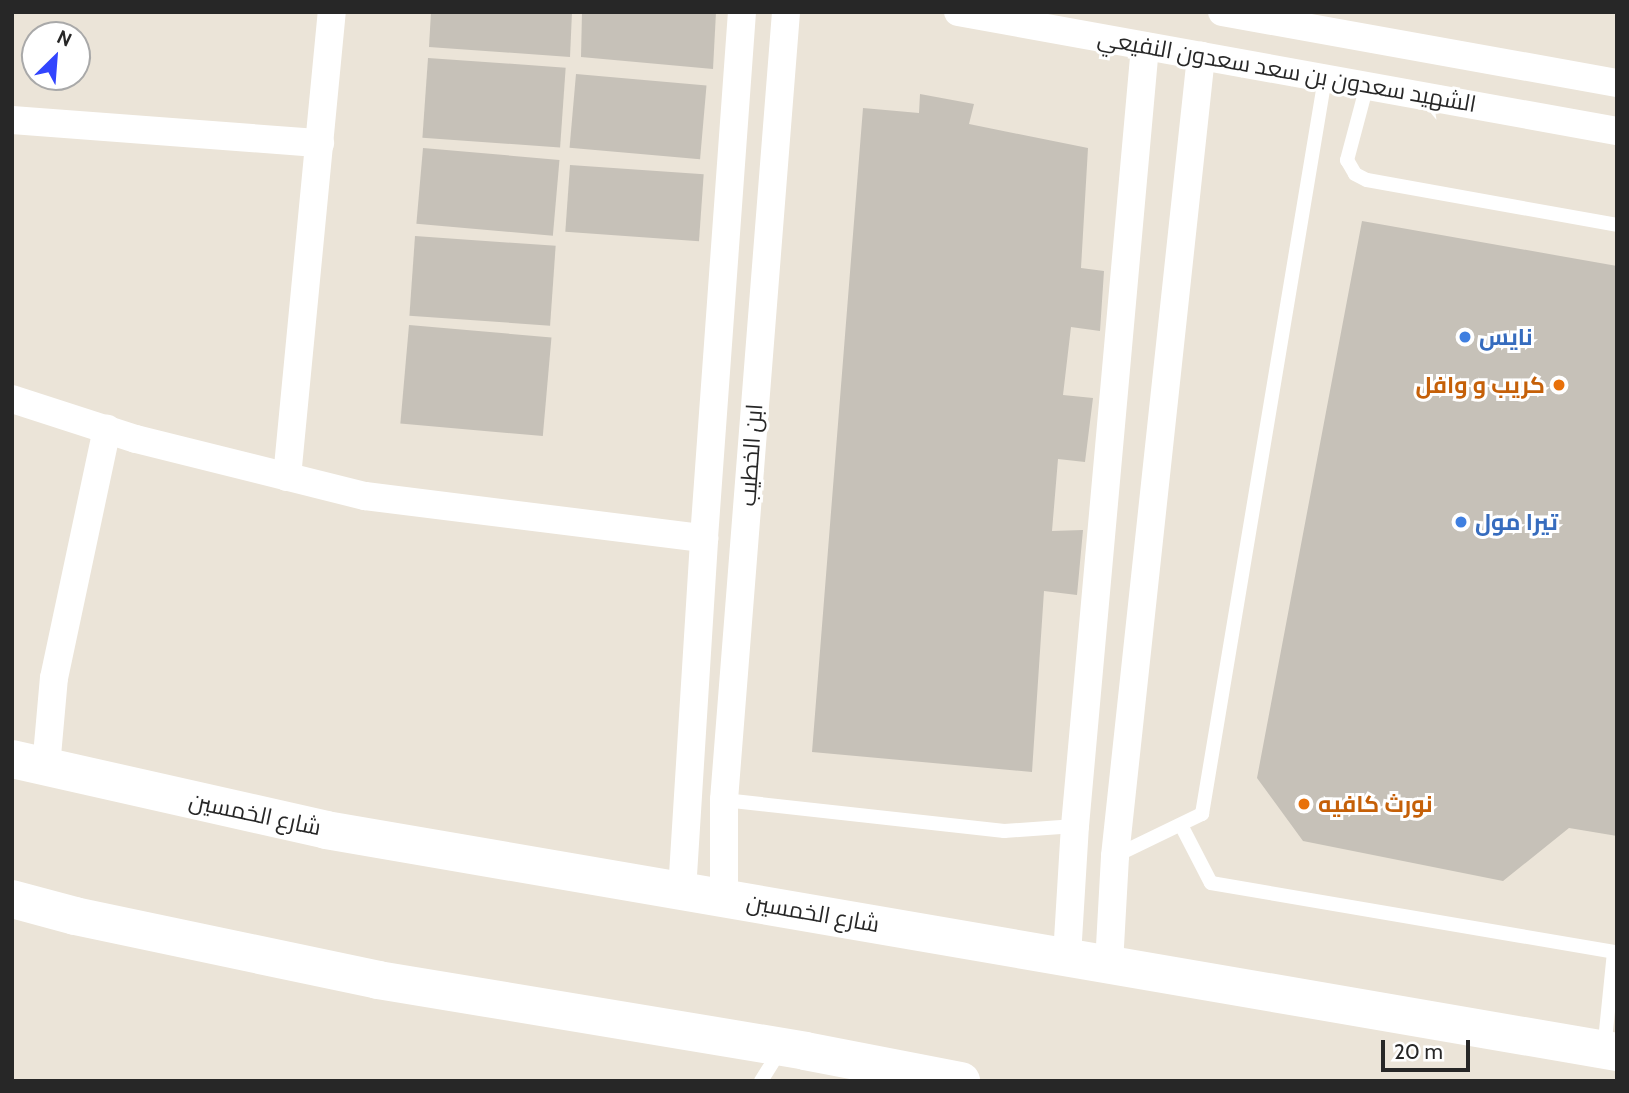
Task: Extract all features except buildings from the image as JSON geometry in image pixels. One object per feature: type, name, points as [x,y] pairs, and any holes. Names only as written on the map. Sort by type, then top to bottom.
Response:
[{"type":"street","points":[[287,477],[332,12]]},
{"type":"street","name":"ابن الخطيب","points":[[682,891],[742,12]]},
{"type":"street","name":"ابن الخطيب","points":[[724,898],[724,800],[786,12]]},
{"type":"street","name":"الشهيد سعدون بن سعد سعدون النفيعي","points":[[958,12],[1617,131]]},
{"type":"street","name":"الشهيد سعدون بن سعد سعدون النفيعي","points":[[1222,12],[1617,83]]},
{"type":"street","points":[[1067,956],[1074,826],[1144,46]]},
{"type":"street","points":[[1109,964],[1115,856],[1201,56]]},
{"type":"street","points":[[12,120],[320,143]]},
{"type":"street","points":[[12,399],[107,429],[365,496],[704,538]]},
{"type":"street","points":[[29,763],[54,678],[107,429]]},
{"type":"street","name":"شارع الخمسين","points":[[29,763],[326,830],[1610,1051]]},
{"type":"street","points":[[12,899],[75,916],[378,980],[782,1047],[961,1081]]},
{"type":"lane","points":[[1115,856],[1202,814],[1325,78]]},
{"type":"lane","points":[[1367,85],[1348,160],[1355,174],[1367,180],[1617,225]]},
{"type":"lane","points":[[724,800],[1004,831],[1074,826]]},
{"type":"lane","points":[[1181,825],[1211,883],[1616,953],[1610,1051]]},
{"type":"lane","points":[[761,1081],[782,1047]]},
{"type":"place","name":"نايس","points":[[1465,337]]},
{"type":"place","name":"كريب و وافل","points":[[1559,385]]},
{"type":"place","name":"تيرا مول","points":[[1461,522]]},
{"type":"place","name":"نورث كافيه","points":[[1304,804]]}]
